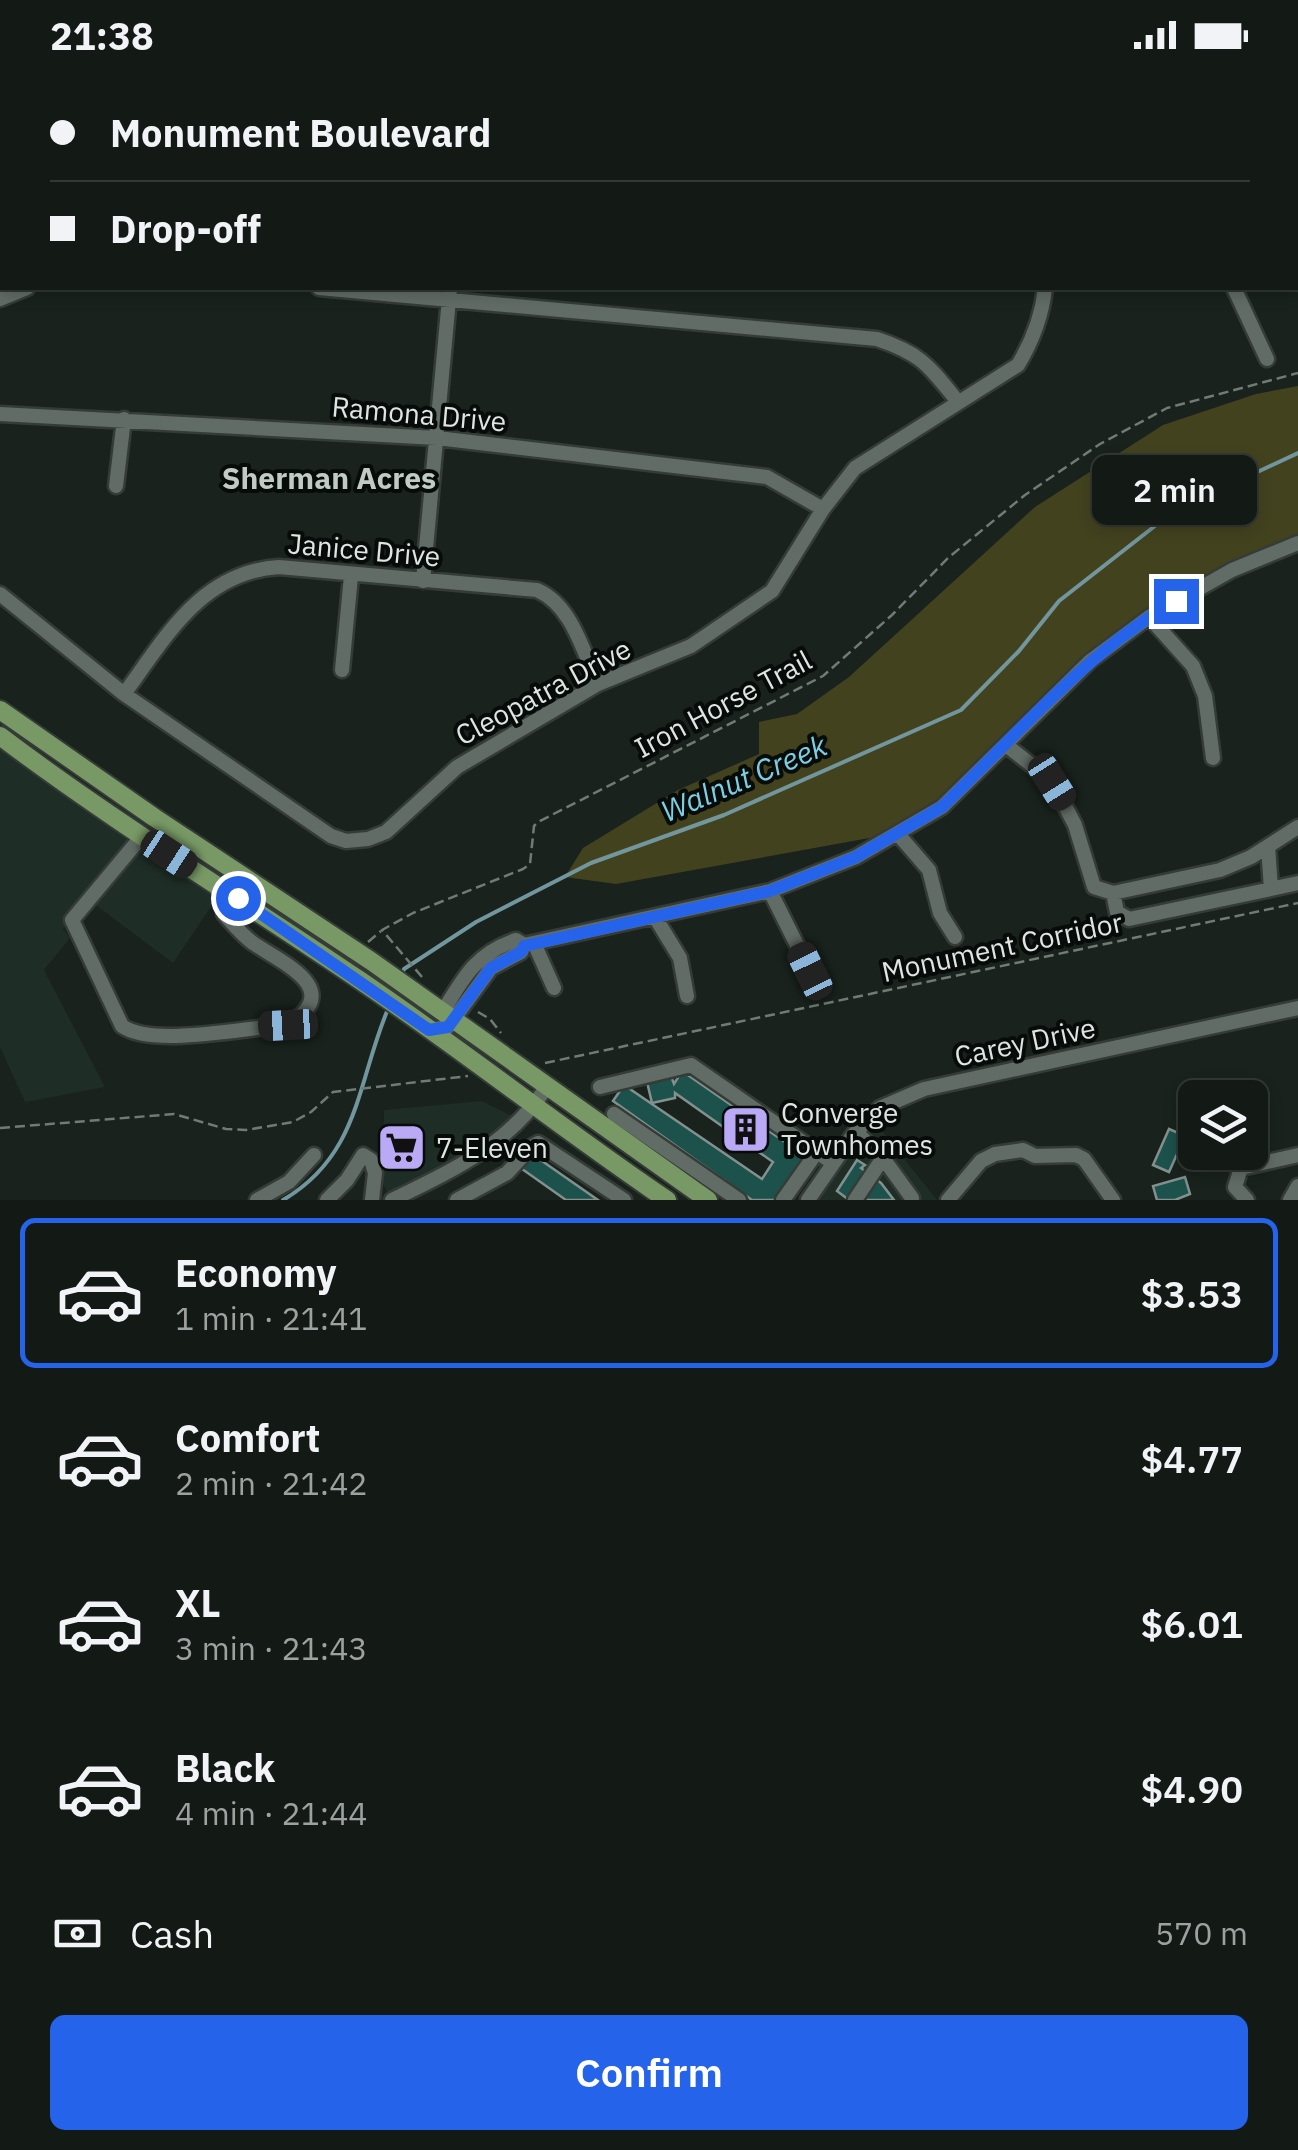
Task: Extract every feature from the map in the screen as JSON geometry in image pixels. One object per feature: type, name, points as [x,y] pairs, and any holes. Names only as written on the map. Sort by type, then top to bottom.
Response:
[{"type":"main road","points":[[0,710],[155,818],[371,960],[424,989],[448,1016],[708,1200]]},
{"type":"main road","points":[[0,736],[142,836],[362,981],[667,1200]]},
{"type":"street","points":[[384,290],[449,292],[877,339],[907,349],[924,360],[958,402]]},
{"type":"street","name":"Cleopatra Drive","points":[[0,594],[124,694],[331,836],[346,841],[368,839],[386,832],[457,767],[598,684],[691,646],[772,591],[823,510],[855,468],[1018,365],[1032,341],[1046,290]]},
{"type":"street","points":[[1235,290],[1268,359]]},
{"type":"street","points":[[423,580],[449,292]]},
{"type":"street","name":"Ramona Drive","points":[[0,414],[437,438],[767,478],[823,510]]},
{"type":"street","points":[[116,486],[124,419]]},
{"type":"street","points":[[429,1030],[448,1027],[448,1016],[491,968],[529,944],[770,891],[856,857],[942,807],[1090,662],[1149,617],[1232,570],[1298,543]]},
{"type":"street","name":"Janice Drive","points":[[124,694],[182,616],[208,592],[252,569],[279,567],[537,590],[562,608],[598,684]]},
{"type":"street","points":[[342,670],[351,576]]},
{"type":"street","points":[[1149,617],[1192,666],[1205,696],[1213,758]]},
{"type":"street","points":[[1006,745],[1052,782],[1071,816],[1094,887],[1113,893],[1220,870],[1251,857],[1298,826]]},
{"type":"street","points":[[897,833],[929,870],[940,913],[955,937]]},
{"type":"street","points":[[142,836],[72,920],[122,1026],[134,1034],[156,1038],[288,1025],[303,1015],[310,991],[304,974],[249,940],[224,914],[238,898]]},
{"type":"street","points":[[1268,846],[1271,889]]},
{"type":"street","points":[[1113,893],[1116,912],[1130,919],[1298,883]]},
{"type":"street","points":[[770,891],[810,971]]},
{"type":"street","points":[[655,917],[680,958],[687,996]]},
{"type":"street","points":[[529,944],[554,988]]},
{"type":"street","name":"Carey Drive","points":[[816,1197],[833,1163],[880,1108],[924,1089],[1298,1008]]},
{"type":"street","points":[[600,1088],[691,1066],[833,1163]]},
{"type":"street","points":[[398,1199],[494,1146],[533,1107],[546,1088]]},
{"type":"street","points":[[614,1114],[739,1200]]},
{"type":"street","points":[[856,1132],[883,1158],[912,1198]]},
{"type":"street","points":[[456,1200],[507,1173],[538,1143],[626,1200],[640,1182]]},
{"type":"street","points":[[948,1200],[981,1161],[995,1154],[1022,1150],[1035,1156],[1084,1159],[1113,1200]]},
{"type":"street","points":[[784,1200],[816,1152]]},
{"type":"street","points":[[327,1200],[347,1180],[363,1155],[372,1160],[375,1174],[372,1200]]},
{"type":"street","points":[[1247,1200],[1235,1187],[1240,1168],[1298,1155]]},
{"type":"street","points":[[257,1200],[289,1182],[314,1156]]},
{"type":"street","points":[[854,1200],[883,1158]]},
{"type":"street","points":[[1290,1200],[1298,1186]]},
{"type":"path","name":"Iron Horse Trail","points":[[424,989],[382,930],[412,912],[522,869],[530,864],[534,826],[538,822],[823,676],[892,615],[948,558],[1026,495],[1100,444],[1167,408],[1298,373]]},
{"type":"path","name":"Monument Corridor","points":[[538,1064],[1298,903]]},
{"type":"path","points":[[0,1128],[174,1114],[226,1129],[246,1130],[293,1122],[311,1112],[332,1092],[470,1076],[479,1082]]},
{"type":"shaded area","points":[[1298,386],[1298,543],[1232,570],[1090,662],[942,807],[897,833],[616,884],[565,877],[583,848],[678,790],[759,754],[759,722],[797,714],[849,677],[1035,507],[1163,425],[1256,394]]},
{"type":"shaded area","points":[[0,736],[223,889],[173,963],[89,900],[63,929],[70,938],[44,970],[105,1087],[25,1102],[0,1047]]},
{"type":"shaded area","points":[[482,1101],[514,1117],[480,1149],[390,1197],[383,1184],[384,1110]]},
{"type":"shaded area","points":[[871,1117],[937,1200],[808,1200]]},
{"type":"building","name":"Converge Townhomes","points":[[682,1071],[805,1156],[774,1200],[752,1200],[613,1101],[624,1085],[762,1179],[773,1162],[675,1093],[675,1098],[652,1103],[647,1082],[671,1076],[674,1084]]},
{"type":"building","name":"7-Eleven","points":[[410,1129],[415,1163],[391,1167],[386,1132]]},
{"type":"building","points":[[1169,1129],[1178,1133],[1178,1152],[1169,1172],[1153,1165]]},
{"type":"building","points":[[532,1154],[598,1200],[566,1200],[522,1169]]},
{"type":"building","points":[[857,1160],[894,1200],[849,1200],[837,1191]]},
{"type":"building","points":[[1185,1177],[1190,1194],[1175,1200],[1157,1200],[1153,1186]]},
{"type":"waterway","name":"Walnut Creek","points":[[401,977],[404,969],[476,922],[591,863],[724,815],[961,710],[1019,651],[1059,601],[1174,511],[1298,453]]},
{"type":"waterway","name":"Walnut Creek","points":[[283,1200],[308,1182],[342,1139],[388,1009]]},
{"type":"place","name":"Converge Townhomes","points":[[746,1129]]},
{"type":"place","name":"7-Eleven","points":[[401,1148]]},
{"type":"district","name":"Sherman Acres","points":[[329,479]]},
{"type":"route","points":[[238,898],[429,1030],[448,1027],[491,968],[521,952],[524,946],[770,891],[856,857],[920,820],[942,807],[1090,662],[1176,601]]}]
